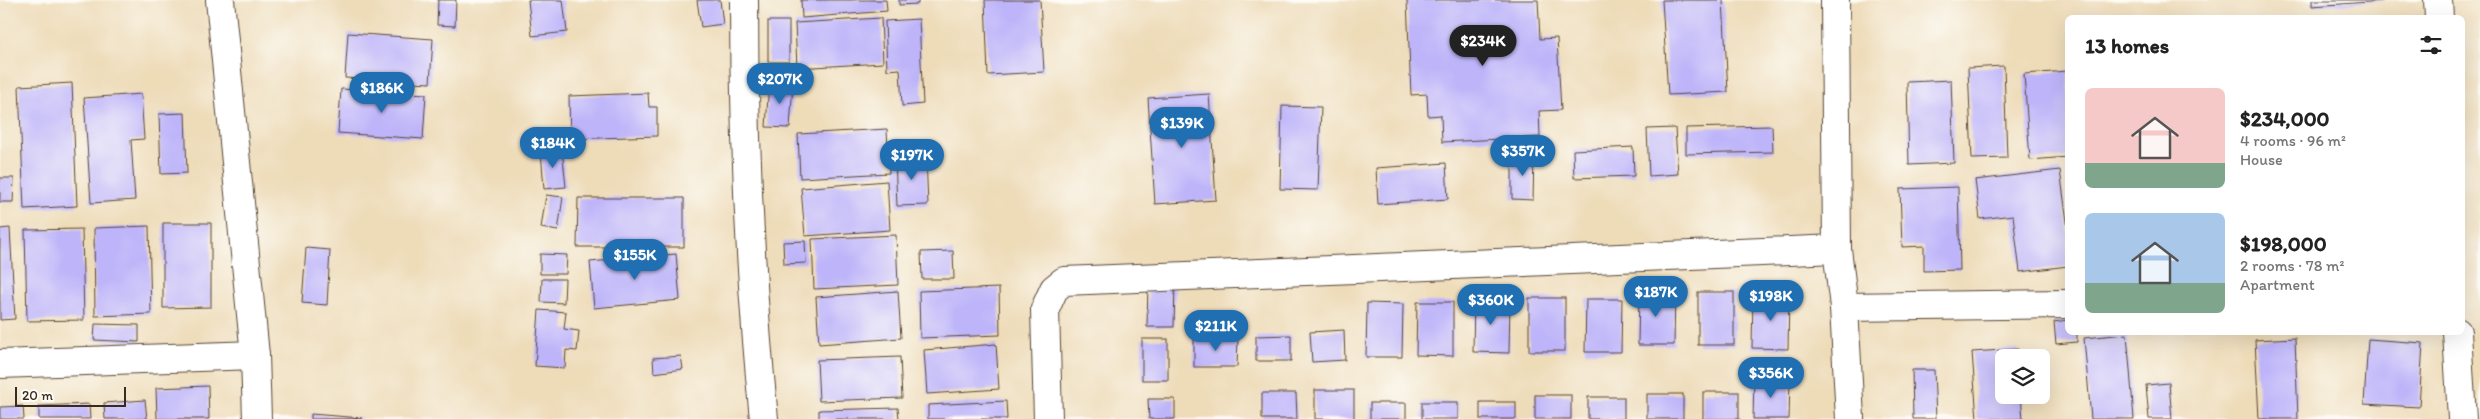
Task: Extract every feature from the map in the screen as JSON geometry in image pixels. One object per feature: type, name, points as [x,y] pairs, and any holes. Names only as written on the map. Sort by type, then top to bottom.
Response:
[{"type":"street","points":[[220,0],[255,355],[257,419]]},
{"type":"street","points":[[744,0],[744,107],[757,351],[764,419]]},
{"type":"street","points":[[1835,0],[1837,249],[1844,308],[1850,419]]},
{"type":"street","points":[[2438,0],[2439,15]]},
{"type":"street","points":[[1048,419],[1045,309],[1054,289],[1064,280],[1837,249]]},
{"type":"street","points":[[1844,308],[2065,304]]},
{"type":"street","points":[[2457,335],[2462,419]]},
{"type":"street","points":[[0,364],[255,355]]},
{"type":"building","points":[[438,0],[456,0],[455,26],[437,25]]},
{"type":"building","points":[[528,0],[563,0],[567,32],[532,36]]},
{"type":"building","points":[[697,0],[720,0],[723,24],[701,27]]},
{"type":"building","points":[[801,0],[886,0],[887,11],[802,18]]},
{"type":"building","points":[[899,0],[918,0],[918,4],[899,5]]},
{"type":"building","points":[[985,0],[1040,0],[1044,72],[988,75]]},
{"type":"building","points":[[1407,0],[1538,0],[1540,39],[1557,38],[1561,110],[1539,111],[1540,137],[1442,142],[1441,115],[1428,116],[1427,94],[1411,95]]},
{"type":"building","points":[[1662,0],[1723,0],[1728,92],[1668,95]]},
{"type":"building","points":[[2312,0],[2383,0],[2383,1],[2312,6]]},
{"type":"building","points":[[881,18],[883,63],[797,68],[795,23]]},
{"type":"building","points":[[919,19],[923,104],[902,106],[900,69],[887,70],[885,21]]},
{"type":"building","points":[[768,21],[789,21],[789,62],[768,62]]},
{"type":"building","points":[[348,33],[433,39],[430,83],[345,78]]},
{"type":"building","points":[[2004,66],[2007,158],[1972,159],[1968,68]]},
{"type":"building","points":[[2065,71],[2065,157],[2030,160],[2024,74]]},
{"type":"building","points":[[1951,80],[1954,163],[1909,165],[1907,82]]},
{"type":"building","points":[[769,81],[793,82],[790,128],[766,127]]},
{"type":"building","points":[[72,83],[77,206],[24,209],[19,86]]},
{"type":"building","points":[[341,89],[426,94],[423,139],[338,133]]},
{"type":"building","points":[[648,93],[649,107],[657,107],[657,136],[570,139],[569,96]]},
{"type":"building","points":[[141,94],[144,139],[131,140],[135,200],[91,203],[84,98]]},
{"type":"building","points":[[1209,94],[1216,200],[1155,204],[1148,98]]},
{"type":"building","points":[[1282,106],[1321,107],[1318,190],[1280,189]]},
{"type":"building","points":[[185,113],[187,173],[161,174],[159,114]]},
{"type":"building","points":[[1772,126],[1773,152],[1686,154],[1686,128]]},
{"type":"building","points":[[1675,128],[1678,174],[1649,176],[1647,129]]},
{"type":"building","points":[[887,129],[889,173],[800,178],[798,134]]},
{"type":"building","points":[[1633,147],[1634,176],[1574,178],[1573,150]]},
{"type":"building","points":[[562,149],[566,187],[544,189],[541,151]]},
{"type":"building","points":[[1512,155],[1534,155],[1533,200],[1512,199]]},
{"type":"building","points":[[926,156],[928,205],[897,206],[895,158]]},
{"type":"building","points":[[1446,163],[1448,199],[1378,204],[1376,168]]},
{"type":"building","points":[[2060,170],[2065,207],[2065,266],[2020,272],[2013,215],[1980,219],[1975,180]]},
{"type":"building","points":[[0,178],[14,178],[13,202],[0,202]]},
{"type":"building","points":[[887,181],[890,230],[805,236],[801,188]]},
{"type":"building","points":[[1958,187],[1960,270],[1924,271],[1924,246],[1902,247],[1900,189]]},
{"type":"building","points":[[546,195],[563,197],[558,231],[541,228]]},
{"type":"building","points":[[578,198],[684,198],[684,247],[577,247]]},
{"type":"building","points":[[163,223],[211,223],[211,307],[163,308]]},
{"type":"building","points":[[149,226],[151,314],[95,316],[94,228]]},
{"type":"building","points":[[10,228],[15,319],[0,320],[0,229]]},
{"type":"building","points":[[82,229],[84,320],[27,321],[25,230]]},
{"type":"building","points":[[896,235],[898,285],[814,289],[812,239]]},
{"type":"building","points":[[805,241],[806,263],[784,264],[783,242]]},
{"type":"building","points":[[306,248],[330,250],[327,305],[302,303]]},
{"type":"building","points":[[953,251],[954,279],[922,279],[921,252]]},
{"type":"building","points":[[540,254],[567,255],[566,274],[540,274]]},
{"type":"building","points":[[676,254],[680,300],[594,308],[590,262]]},
{"type":"building","points":[[542,279],[565,279],[564,303],[541,302]]},
{"type":"building","points":[[1148,283],[1175,283],[1174,327],[1147,327]]},
{"type":"building","points":[[999,288],[1000,335],[920,338],[919,291]]},
{"type":"building","points":[[898,291],[901,338],[819,344],[816,297]]},
{"type":"building","points":[[1639,292],[1675,292],[1674,345],[1638,345]]},
{"type":"building","points":[[1698,292],[1734,292],[1734,345],[1698,345]]},
{"type":"building","points":[[1753,295],[1789,295],[1788,349],[1752,348]]},
{"type":"building","points":[[1529,298],[1565,298],[1565,351],[1529,351]]},
{"type":"building","points":[[1474,299],[1510,300],[1509,353],[1473,352]]},
{"type":"building","points":[[1586,299],[1622,299],[1621,352],[1585,352]]},
{"type":"building","points":[[1417,302],[1453,302],[1453,356],[1416,355]]},
{"type":"building","points":[[1367,303],[1403,304],[1402,357],[1366,357]]},
{"type":"building","points":[[539,310],[566,312],[564,329],[579,331],[577,351],[566,350],[565,368],[535,366]]},
{"type":"building","points":[[2065,320],[2065,335],[2077,335],[2077,342],[2056,344],[2054,322]]},
{"type":"building","points":[[95,324],[139,325],[139,342],[94,340]]},
{"type":"building","points":[[1344,330],[1345,360],[1312,362],[1310,332]]},
{"type":"building","points":[[1291,335],[1291,361],[1256,361],[1256,336]]},
{"type":"building","points":[[2127,335],[2134,419],[2091,419],[2084,338]]},
{"type":"building","points":[[1194,336],[1238,337],[1237,367],[1194,367]]},
{"type":"building","points":[[2295,338],[2298,419],[2259,419],[2255,340]]},
{"type":"building","points":[[1142,339],[1168,339],[1168,380],[1142,380]]},
{"type":"building","points":[[2368,339],[2423,343],[2419,407],[2364,404]]},
{"type":"building","points":[[996,344],[999,389],[927,394],[924,350]]},
{"type":"building","points":[[1995,350],[1995,404],[2022,404],[2023,419],[1977,419],[1972,352]]},
{"type":"building","points":[[681,356],[683,369],[654,373],[653,358]]},
{"type":"building","points":[[900,357],[902,398],[819,401],[817,360]]},
{"type":"building","points":[[1912,370],[1934,370],[1936,419],[1913,419]]},
{"type":"building","points":[[1754,379],[1790,380],[1789,419],[1753,419]]},
{"type":"building","points":[[2169,383],[2172,419],[2149,419],[2146,385]]},
{"type":"building","points":[[208,386],[209,419],[157,419],[156,388]]},
{"type":"building","points":[[1315,390],[1354,390],[1354,419],[1315,419]]},
{"type":"building","points":[[1703,392],[1739,392],[1739,419],[1703,419]]},
{"type":"building","points":[[1262,393],[1296,393],[1297,419],[1262,419]]},
{"type":"building","points":[[1647,394],[1683,394],[1683,419],[1647,419]]},
{"type":"building","points":[[1535,395],[1571,395],[1571,419],[1535,419]]},
{"type":"building","points":[[1588,397],[1624,397],[1624,419],[1588,419]]},
{"type":"building","points":[[1148,399],[1175,399],[1175,419],[1149,419]]},
{"type":"building","points":[[145,400],[147,419],[105,419],[104,403]]},
{"type":"building","points":[[1006,401],[1007,419],[928,419],[928,405]]},
{"type":"building","points":[[1422,402],[1458,402],[1458,419],[1422,419]]},
{"type":"building","points":[[1480,402],[1516,402],[1516,419],[1480,419]]},
{"type":"building","points":[[1370,403],[1406,403],[1406,419],[1370,419]]},
{"type":"building","points":[[89,404],[90,419],[39,419],[39,406]]},
{"type":"building","points":[[23,406],[24,419],[0,419],[0,407]]},
{"type":"building","points":[[898,408],[899,419],[819,419],[819,410]]},
{"type":"building","points":[[311,414],[362,418],[362,419],[311,419]]}]
